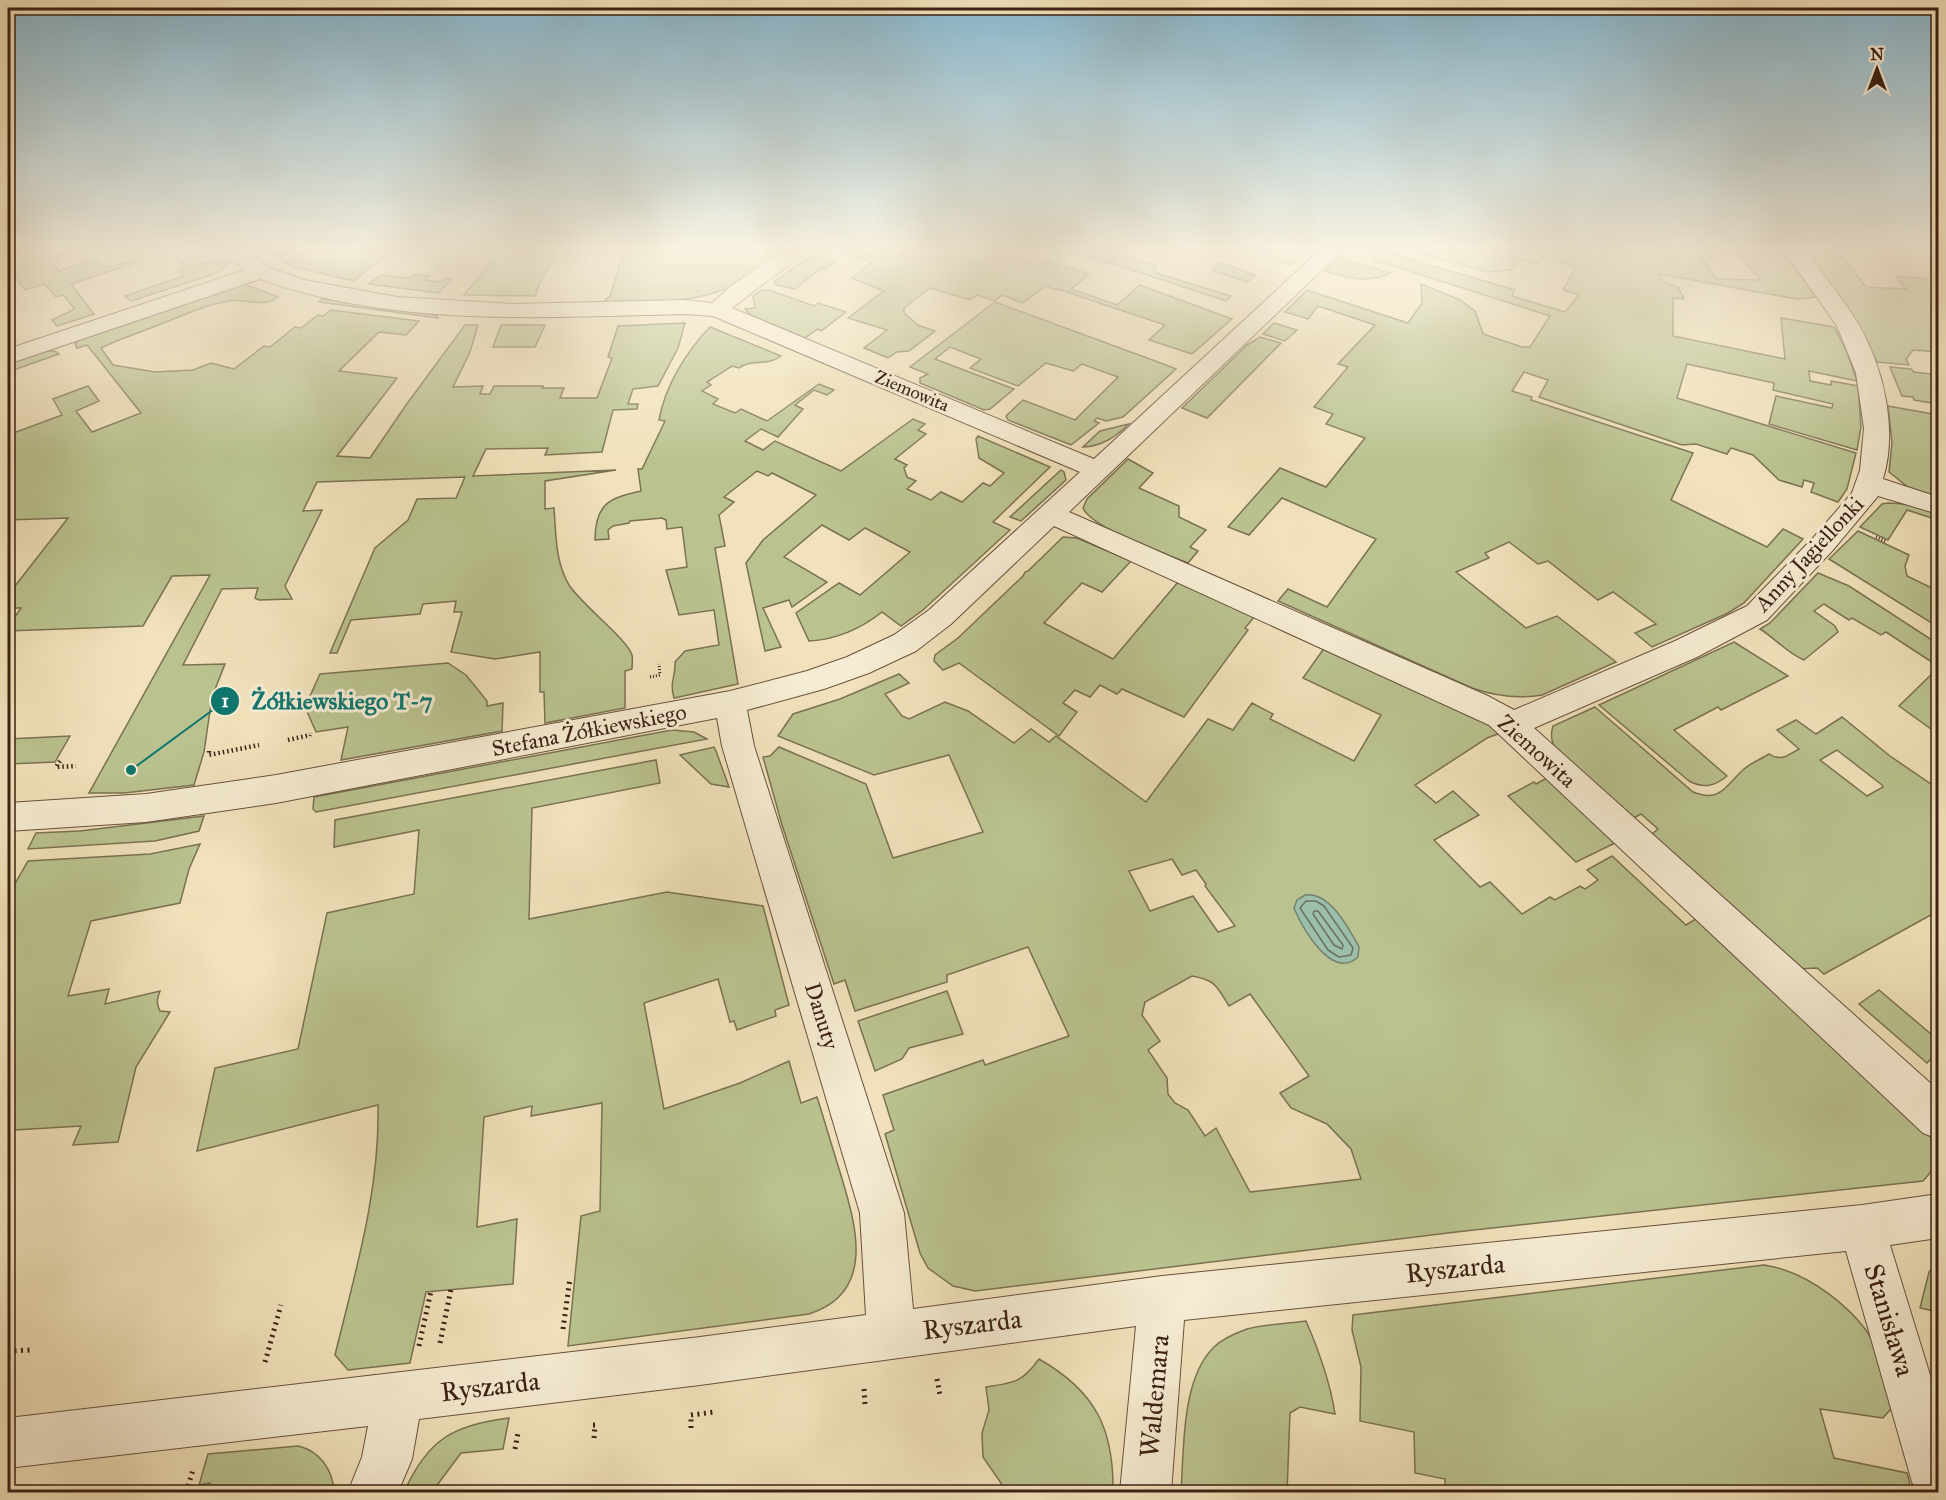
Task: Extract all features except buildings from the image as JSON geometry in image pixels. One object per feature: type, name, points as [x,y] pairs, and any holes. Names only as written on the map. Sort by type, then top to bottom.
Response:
[{"type":"street","points":[[8,357],[118,320]]},
{"type":"street","name":"Ziemowita","points":[[741,320],[1098,470]]},
{"type":"street","name":"Stefana Żółkiewskiego","points":[[8,817],[146,808],[276,789],[730,703],[813,681],[858,665],[905,643],[940,617],[1258,320]]},
{"type":"street","name":"Anny Jagiellonki","points":[[1510,725],[1686,649],[1757,613],[1845,520],[1865,495],[1870,484],[1877,428],[1869,373],[1844,320]]},
{"type":"street","points":[[1870,484],[1938,506]]},
{"type":"street","name":"Ziemowita","points":[[1051,514],[1477,704],[1510,725],[1938,1118]]},
{"type":"street","name":"Danuty","points":[[730,703],[738,746],[882,1213],[891,1334]]},
{"type":"street","name":"Ryszarda","points":[[8,1443],[700,1361],[1162,1299],[1862,1227],[1938,1216]]},
{"type":"street","name":"Stanisława","points":[[1862,1227],[1938,1482]]},
{"type":"street","name":"Waldemara","points":[[1146,1492],[1162,1299]]},
{"type":"street","points":[[374,1492],[387,1459],[398,1398]]},
{"type":"path","points":[[650,677],[660,675],[659,664]]},
{"type":"path","points":[[288,740],[310,736],[311,733]]},
{"type":"path","points":[[209,751],[209,755],[259,745]]},
{"type":"path","points":[[60,761],[56,767],[76,766]]},
{"type":"path","points":[[8,1351],[31,1350]]},
{"type":"path","points":[[927,1381],[939,1379],[940,1395]]},
{"type":"path","points":[[865,1404],[864,1388],[875,1387]]},
{"type":"path","points":[[691,1428],[691,1415],[715,1412]]},
{"type":"path","points":[[584,1425],[595,1425],[594,1439]]},
{"type":"path","points":[[515,1449],[517,1433],[528,1432]]},
{"type":"shaded area","points":[[52,320],[76,320],[57,326]]},
{"type":"shaded area","points":[[138,320],[171,320],[101,348],[113,365],[155,372],[193,370],[211,363],[234,369],[264,346],[270,347],[295,327],[301,328],[311,320],[419,321],[406,335],[379,332],[339,371],[397,378],[337,456],[370,458],[465,325],[478,325],[470,352],[453,387],[483,386],[480,394],[490,394],[494,386],[543,386],[542,388],[564,388],[560,398],[597,398],[612,358],[608,357],[618,326],[685,323],[678,348],[658,386],[633,389],[628,404],[638,404],[637,409],[613,410],[602,452],[545,455],[548,448],[486,449],[473,476],[616,470],[545,481],[545,509],[554,508],[559,557],[569,585],[622,640],[632,655],[632,669],[625,671],[625,708],[545,723],[544,692],[540,692],[540,652],[495,659],[451,652],[462,612],[454,612],[456,601],[423,604],[420,614],[351,620],[337,653],[330,653],[375,548],[408,520],[417,499],[456,498],[465,477],[317,482],[303,511],[322,510],[285,586],[292,599],[259,600],[255,598],[258,588],[222,589],[183,665],[225,664],[212,697],[204,752],[194,785],[124,793],[89,793],[210,575],[172,576],[143,626],[8,631],[8,627],[21,608],[15,608],[15,586],[68,518],[8,520],[8,435],[62,415],[53,399],[88,386],[99,401],[76,411],[92,432],[141,413],[87,345],[77,348],[75,344],[79,340]]},
{"type":"shaded area","points":[[762,320],[835,320],[821,331],[818,329],[805,338]]},
{"type":"shaded area","points":[[854,320],[912,320],[918,325],[935,331],[909,351],[897,352],[888,358],[864,348],[887,330]]},
{"type":"shaded area","points":[[971,320],[1044,320],[1176,369],[1123,417],[1106,421],[1097,418],[1094,421],[1099,423],[1071,445],[1008,420],[1006,416],[1023,400],[1075,420],[1118,377],[1082,364],[1073,371],[1046,363],[1018,386],[970,368],[981,359],[950,347],[935,359],[1014,389],[990,409],[984,410],[920,383],[920,378],[928,374],[910,367]]},
{"type":"shaded area","points":[[1150,320],[1231,320],[1192,354],[1149,340],[1165,325]]},
{"type":"shaded area","points":[[1360,320],[1399,320],[1408,323],[1410,320],[1478,320],[1483,334],[1522,347],[1530,347],[1547,320],[1673,320],[1673,336],[1785,359],[1781,320],[1834,327],[1847,352],[1857,381],[1809,371],[1810,381],[1831,385],[1831,381],[1858,386],[1861,427],[1857,450],[1769,424],[1776,396],[1832,408],[1833,404],[1773,390],[1774,383],[1687,364],[1677,398],[1856,453],[1847,489],[1838,502],[1811,492],[1814,483],[1804,480],[1802,487],[1779,480],[1753,455],[1731,448],[1727,454],[1696,444],[1682,445],[1539,397],[1548,380],[1524,372],[1512,391],[1532,397],[1531,400],[1693,453],[1671,500],[1767,547],[1783,529],[1803,539],[1744,603],[1728,613],[1652,647],[1635,633],[1656,624],[1613,592],[1598,600],[1548,561],[1538,564],[1509,542],[1485,553],[1489,558],[1456,572],[1526,628],[1557,616],[1616,662],[1542,695],[1507,696],[1472,688],[1278,601],[1288,589],[1327,607],[1376,539],[1282,498],[1249,535],[1228,527],[1280,468],[1326,487],[1365,438],[1326,424],[1333,414],[1314,407],[1348,367],[1338,364],[1375,325]]},
{"type":"shaded area","points":[[1854,320],[1938,320],[1938,352],[1913,350],[1906,359],[1909,365],[1877,362]]},
{"type":"shaded area","points":[[1274,323],[1297,330],[1285,341],[1263,334]]},
{"type":"shaded area","points":[[501,325],[545,325],[535,347],[493,347]]},
{"type":"shaded area","points":[[710,327],[781,356],[770,361],[749,363],[739,368],[732,366],[707,382],[711,385],[702,391],[718,399],[713,404],[735,413],[741,409],[767,421],[819,384],[834,390],[827,395],[814,390],[795,405],[803,409],[778,437],[761,429],[745,441],[763,450],[775,441],[841,471],[913,419],[925,424],[918,430],[926,434],[895,459],[907,465],[904,468],[907,477],[916,481],[907,489],[931,500],[941,492],[962,502],[983,483],[990,486],[1004,473],[979,458],[976,439],[978,436],[1050,467],[993,522],[1010,530],[923,610],[901,626],[882,612],[848,632],[809,641],[796,613],[839,583],[860,595],[910,552],[865,528],[849,540],[822,525],[784,557],[827,582],[792,607],[789,600],[763,608],[781,647],[765,651],[746,563],[763,540],[816,495],[772,473],[768,476],[757,471],[724,497],[734,502],[719,515],[725,546],[715,548],[738,684],[674,698],[672,687],[675,662],[685,651],[719,645],[714,610],[679,615],[666,570],[687,567],[682,527],[667,529],[666,520],[662,518],[630,521],[613,526],[608,530],[609,539],[595,540],[596,528],[601,511],[612,500],[641,491],[638,469],[642,469],[665,421],[659,420],[671,382],[685,358]]},
{"type":"shaded area","points":[[1260,337],[1281,343],[1207,418],[1182,408],[1247,345]]},
{"type":"shaded area","points":[[47,351],[55,351],[59,354],[8,372],[8,364]]},
{"type":"shaded area","points":[[1890,367],[1930,374],[1938,385],[1938,404],[1902,396]]},
{"type":"shaded area","points":[[1888,406],[1938,415],[1938,498],[1908,487],[1889,472],[1892,443]]},
{"type":"shaded area","points":[[1129,424],[1108,440],[1097,445],[1083,447],[1100,431]]},
{"type":"shaded area","points":[[1128,459],[1153,473],[1139,488],[1179,506],[1179,517],[1206,530],[1190,547],[1198,551],[1188,563],[1114,532],[1089,516],[1083,508],[1087,499]]},
{"type":"shaded area","points":[[1061,470],[1066,480],[1021,521],[1010,517]]},
{"type":"shaded area","points":[[1882,504],[1905,504],[1938,513],[1938,520],[1907,510],[1888,540],[1860,527]]},
{"type":"shaded area","points":[[1858,531],[1909,555],[1905,566],[1907,576],[1938,591],[1938,627],[1829,559]]},
{"type":"shaded area","points":[[1063,537],[1077,538],[1131,561],[1102,592],[1082,583],[1044,623],[1113,659],[1179,581],[1256,615],[1245,628],[1248,630],[1184,717],[1122,689],[1117,694],[1100,685],[1090,697],[1075,690],[1063,703],[1077,712],[1059,736],[959,663],[943,670],[934,661],[935,655],[958,638]]},
{"type":"shaded area","points":[[1818,573],[1849,586],[1938,644],[1938,666],[1886,632],[1881,635],[1852,618],[1849,620],[1824,604],[1814,611],[1835,626],[1838,632],[1804,660],[1792,654],[1760,629],[1770,623]]},
{"type":"shaded area","points":[[1734,642],[1788,676],[1721,710],[1718,707],[1674,730],[1727,776],[1718,782],[1704,786],[1689,781],[1599,705]]},
{"type":"shaded area","points":[[1325,647],[1465,710],[1503,732],[1487,738],[1415,785],[1436,803],[1453,791],[1479,815],[1434,840],[1480,887],[1490,882],[1522,914],[1550,897],[1555,900],[1580,886],[1585,889],[1598,880],[1587,870],[1612,856],[1686,925],[1699,917],[1926,1129],[1936,1156],[1929,1174],[1923,1181],[1456,1232],[975,1291],[953,1286],[928,1268],[920,1253],[885,1134],[894,1130],[883,1095],[983,1060],[985,1065],[1069,1036],[1028,947],[947,975],[947,982],[855,1011],[845,980],[834,984],[782,825],[763,757],[770,756],[779,747],[866,784],[893,858],[983,832],[949,755],[874,775],[778,736],[793,714],[840,699],[899,674],[909,683],[885,694],[902,716],[909,719],[945,702],[968,711],[1014,743],[1031,729],[1049,742],[1056,736],[1146,802],[1208,719],[1233,730],[1252,703],[1273,714],[1270,719],[1354,761],[1381,715],[1303,678]],"holes":[[[1172,859],[1182,875],[1196,870],[1235,926],[1218,932],[1193,896],[1150,911],[1129,871]],[[1192,976],[1215,985],[1229,1006],[1250,994],[1309,1076],[1280,1093],[1291,1108],[1327,1124],[1351,1149],[1361,1179],[1250,1192],[1216,1128],[1205,1136],[1188,1110],[1175,1103],[1168,1094],[1167,1078],[1148,1050],[1160,1041],[1142,1015],[1145,1002]]]},
{"type":"shaded area","points":[[448,663],[466,675],[487,701],[487,706],[503,703],[502,731],[341,760],[348,727],[316,732],[305,707],[320,674]]},
{"type":"shaded area","points":[[1938,668],[1938,734],[1899,706]]},
{"type":"shaded area","points":[[1595,707],[1693,792],[1710,795],[1722,791],[1744,769],[1769,754],[1781,758],[1799,749],[1777,730],[1796,720],[1816,734],[1842,717],[1890,756],[1938,789],[1938,911],[1824,974],[1817,968],[1795,969],[1648,837],[1658,829],[1641,814],[1630,820],[1560,756],[1552,741],[1553,726]],"holes":[[[1837,750],[1883,787],[1867,796],[1820,760]]]},
{"type":"shaded area","points":[[672,730],[694,732],[707,739],[316,812],[313,809],[314,797]]},
{"type":"shaded area","points":[[70,736],[55,762],[8,764],[8,739]]},
{"type":"shaded area","points":[[714,747],[729,787],[711,784],[680,755]]},
{"type":"shaded area","points":[[656,760],[660,783],[532,808],[529,919],[667,892],[763,906],[789,1005],[775,1010],[776,1016],[737,1030],[734,1021],[730,1022],[718,979],[644,1003],[664,1109],[740,1083],[789,1061],[801,1103],[817,1097],[851,1212],[856,1254],[853,1273],[845,1290],[831,1304],[809,1314],[568,1346],[581,1216],[600,1211],[602,1103],[531,1116],[532,1106],[484,1117],[477,1227],[517,1219],[513,1284],[426,1292],[410,1363],[348,1370],[335,1355],[371,1200],[378,1137],[378,1105],[197,1151],[215,1068],[298,1049],[327,913],[414,894],[419,830],[334,847],[335,820]]},
{"type":"shaded area","points":[[1547,778],[1617,842],[1576,862],[1508,796],[1534,782],[1536,784]]},
{"type":"shaded area","points":[[204,816],[199,831],[155,841],[28,849],[36,833],[80,831]]},
{"type":"shaded area","points":[[200,844],[189,869],[180,903],[91,921],[68,996],[109,989],[105,1004],[160,991],[157,1001],[160,1011],[170,1012],[136,1067],[118,1142],[73,1145],[81,1126],[14,1130],[8,1143],[8,896],[28,861],[150,854]]},
{"type":"shaded area","points":[[1879,990],[1938,1040],[1938,1052],[1927,1063],[1859,1004]]},
{"type":"shaded area","points":[[947,991],[963,1034],[909,1048],[902,1059],[875,1071],[858,1021]]},
{"type":"shaded area","points":[[1938,1260],[1938,1326],[1934,1311],[1920,1308],[1929,1272]]},
{"type":"shaded area","points":[[1764,1265],[1797,1275],[1829,1294],[1857,1319],[1868,1333],[1883,1363],[1896,1411],[1890,1410],[1883,1418],[1820,1409],[1834,1458],[1907,1473],[1912,1492],[1445,1492],[1445,1479],[1415,1473],[1414,1432],[1360,1421],[1361,1367],[1352,1330],[1353,1315]]},
{"type":"shaded area","points":[[1306,1321],[1324,1366],[1335,1414],[1300,1407],[1290,1413],[1287,1492],[1181,1492],[1186,1416],[1195,1377],[1203,1361],[1217,1344],[1247,1329]]},
{"type":"shaded area","points":[[1039,1359],[1074,1384],[1097,1414],[1105,1430],[1110,1449],[1113,1492],[1001,1492],[1001,1483],[983,1457],[982,1433],[989,1410],[986,1387],[1022,1377]]},
{"type":"shaded area","points":[[509,1418],[503,1449],[461,1453],[432,1492],[404,1492],[423,1459],[444,1438],[472,1425]]},
{"type":"shaded area","points":[[298,1446],[313,1452],[324,1463],[331,1476],[334,1492],[208,1492],[210,1483],[199,1485],[208,1454]]},
{"type":"water","points":[[1305,895],[1322,899],[1337,912],[1359,947],[1358,957],[1348,963],[1338,962],[1329,958],[1311,939],[1294,908],[1297,900]]},
{"type":"place","name":"Żółkiewskiego T-7","points":[[131,770]]}]
